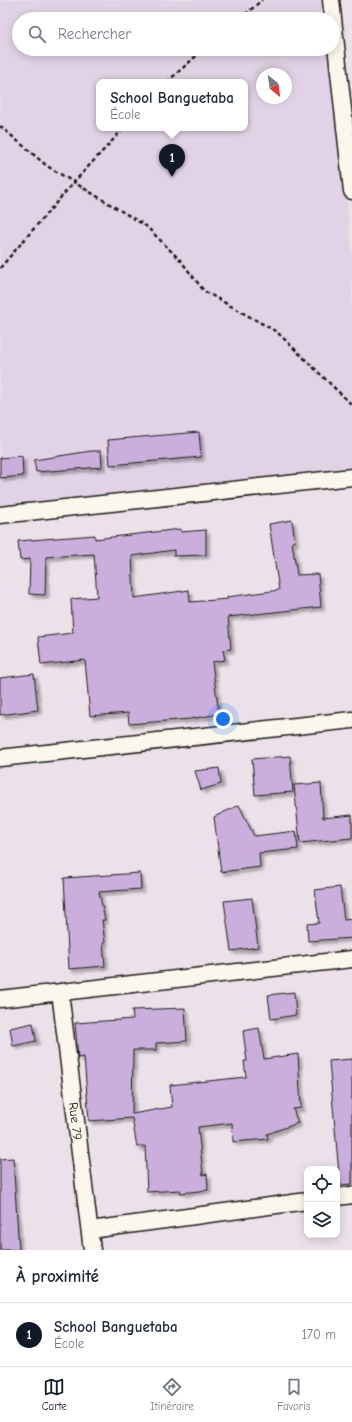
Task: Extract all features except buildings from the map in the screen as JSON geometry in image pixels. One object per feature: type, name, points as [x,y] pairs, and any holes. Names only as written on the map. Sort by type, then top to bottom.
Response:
[{"type":"street","points":[[331,0],[332,12]]},
{"type":"street","points":[[337,56],[352,191]]},
{"type":"street","points":[[0,515],[352,477]]},
{"type":"street","points":[[0,758],[352,720]]},
{"type":"street","points":[[0,999],[352,959]]},
{"type":"street","name":"Rue 79","points":[[60,992],[92,1250]]},
{"type":"street","points":[[340,1197],[352,1195]]},
{"type":"street","points":[[90,1230],[304,1201]]},
{"type":"path","points":[[248,12],[262,0]]},
{"type":"path","points":[[169,79],[196,56]]},
{"type":"path","points":[[0,126],[47,166],[146,226],[181,261],[204,291],[277,332],[352,405]]},
{"type":"path","points":[[0,268],[74,182],[121,131]]},
{"type":"shaded area","points":[[0,0],[328,0],[329,12],[12,12],[12,56],[333,56],[352,255],[352,471],[0,507]]},
{"type":"place","name":"School Banguetaba","points":[[172,177]]}]
